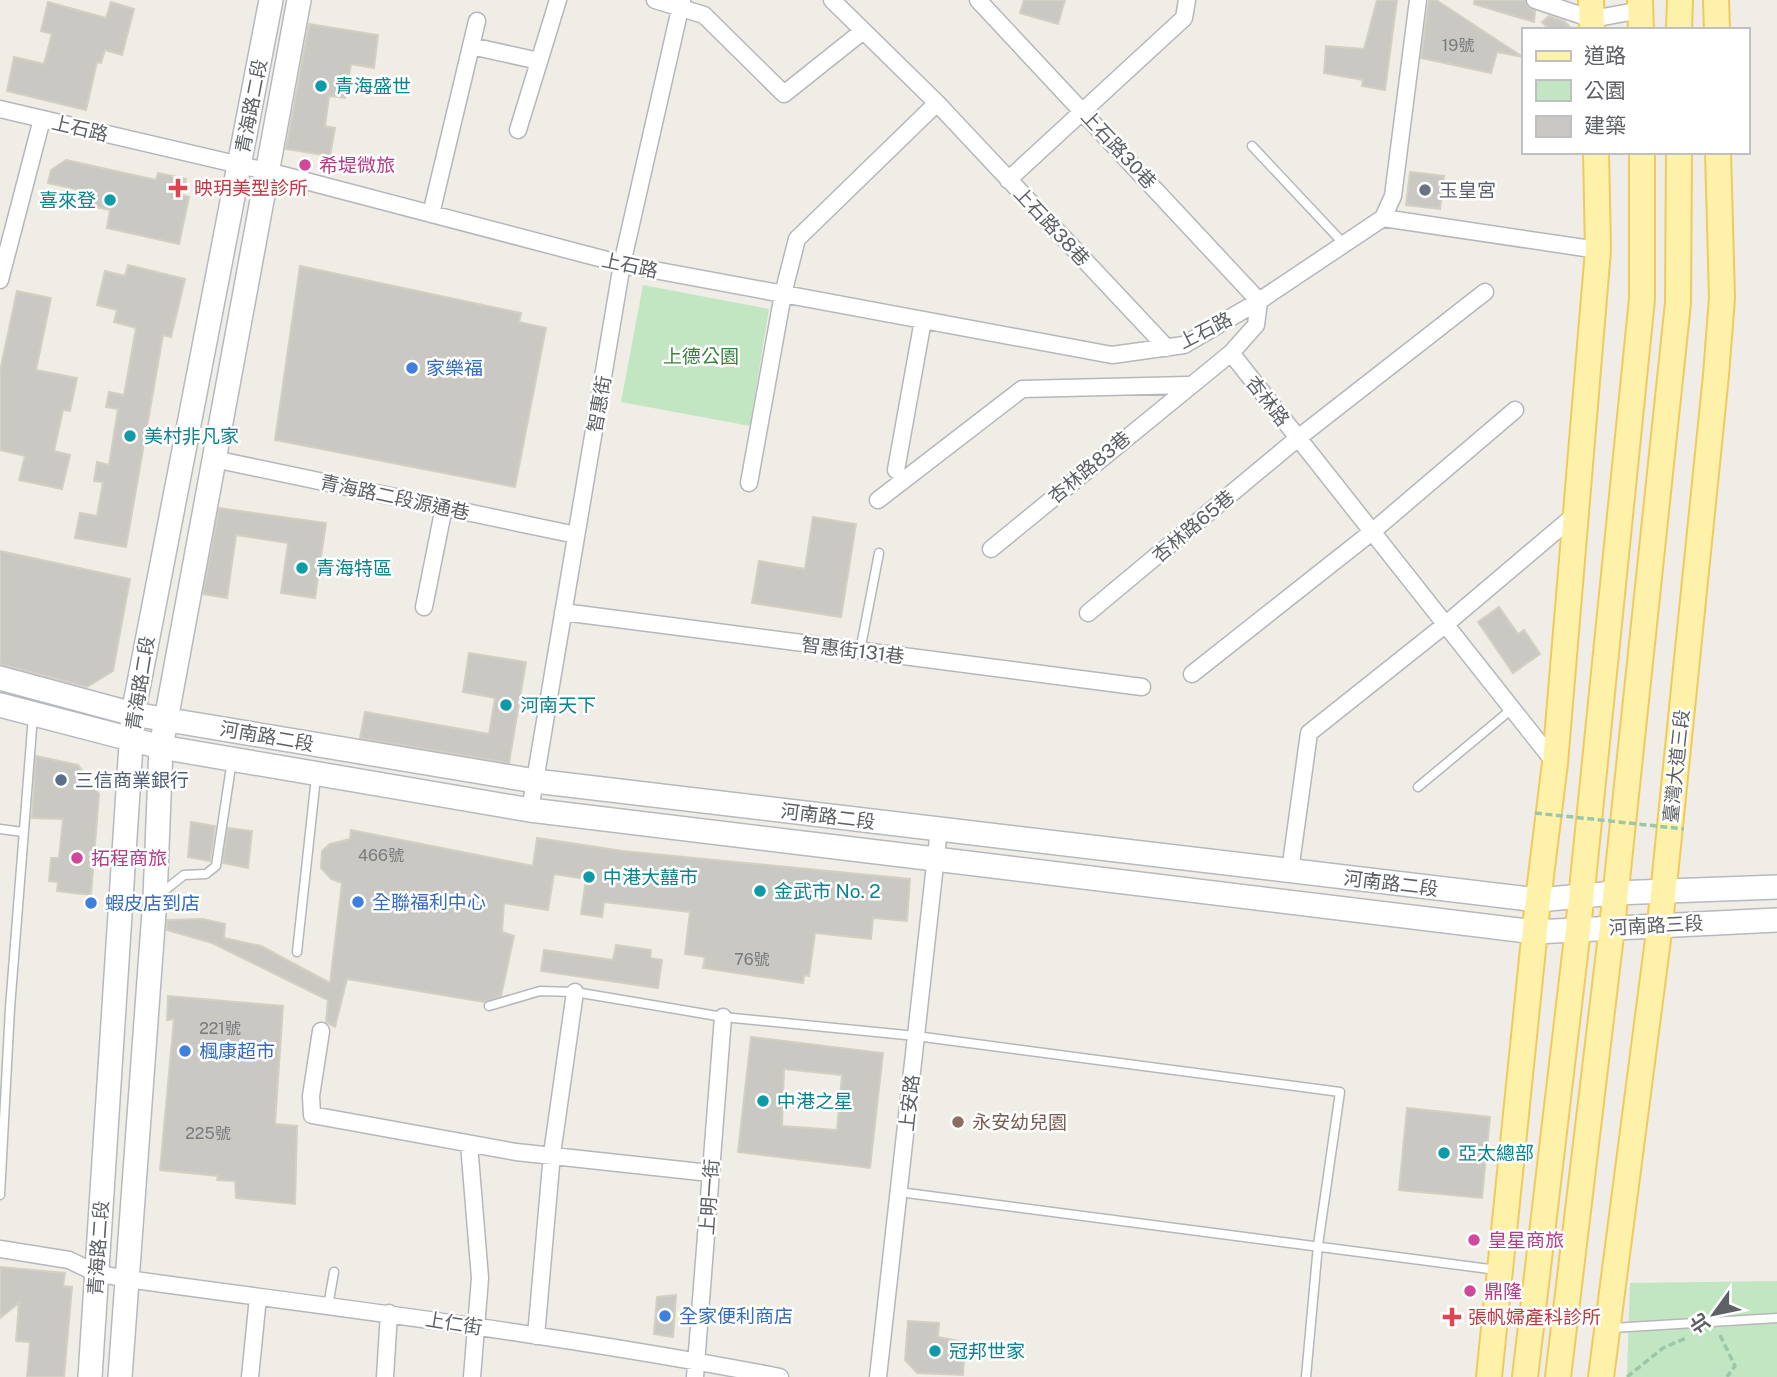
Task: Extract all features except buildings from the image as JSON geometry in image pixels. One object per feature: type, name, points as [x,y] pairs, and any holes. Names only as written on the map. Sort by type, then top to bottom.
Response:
[{"type":"main road","points":[[1679,28],[1680,0]]},
{"type":"main road","points":[[1716,0],[1717,28]]},
{"type":"main road","points":[[1489,1377],[1538,900],[1555,763],[1598,250],[1596,154]]},
{"type":"main road","points":[[1525,1377],[1582,896],[1642,299],[1642,154]]},
{"type":"main road","points":[[1558,1377],[1612,927],[1678,303],[1679,154]]},
{"type":"main road","name":"臺灣大道三段","points":[[1601,1377],[1660,925],[1722,298],[1718,154]]},
{"type":"street","name":"青海路二段","points":[[90,1377],[133,713],[271,0]]},
{"type":"street","name":"青海路二段","points":[[120,1377],[155,898],[161,747],[299,0]]},
{"type":"street","points":[[518,130],[558,0]]},
{"type":"street","points":[[655,0],[681,4],[705,15],[784,94],[863,31]]},
{"type":"street","name":"上石路38巷","points":[[832,0],[937,103],[1167,348]]},
{"type":"street","name":"上石路30巷","points":[[978,0],[1084,110],[1259,301]]},
{"type":"street","points":[[1008,180],[1184,18],[1187,0]]},
{"type":"street","points":[[1418,0],[1393,196],[1383,218],[1598,250]]},
{"type":"street","points":[[1535,0],[1592,16],[1642,10]]},
{"type":"street","name":"智惠街","points":[[530,810],[622,264],[681,4]]},
{"type":"street","points":[[431,214],[477,21]]},
{"type":"street","points":[[471,46],[539,61]]},
{"type":"street","points":[[749,483],[783,294],[797,239],[937,103]]},
{"type":"street","name":"上石路","points":[[0,109],[268,171],[622,264],[1112,355],[1184,345],[1259,301],[1383,218]]},
{"type":"street","points":[[1,273],[42,119]]},
{"type":"street","name":"杏林路65巷","points":[[1088,613],[1298,438],[1485,292]]},
{"type":"street","name":"上石路","points":[[1231,353],[1256,325],[1259,301]]},
{"type":"street","points":[[897,470],[923,320]]},
{"type":"street","points":[[878,500],[1022,389],[1188,385],[1231,353]]},
{"type":"street","name":"杏林路","points":[[1231,353],[1555,763]]},
{"type":"street","name":"杏林路83巷","points":[[990,549],[1188,385]]},
{"type":"street","points":[[1192,674],[1373,531],[1515,410]]},
{"type":"street","name":"青海路二段源通巷","points":[[214,459],[576,535]]},
{"type":"street","points":[[424,607],[444,507]]},
{"type":"street","points":[[1290,871],[1309,733],[1446,624],[1576,514]]},
{"type":"street","name":"智惠街131巷","points":[[563,612],[1142,687]]},
{"type":"street","name":"河南路二段","points":[[0,678],[133,713],[535,781],[1538,900],[1663,891]]},
{"type":"street","name":"河南路二段","points":[[0,705],[161,747],[530,810],[1535,932]]},
{"type":"street","name":"上安路","points":[[878,1377],[939,829]]},
{"type":"street","name":"河南路三段","points":[[1663,891],[1777,887]]},
{"type":"street","name":"河南路三段","points":[[1535,932],[1777,920]]},
{"type":"street","points":[[536,1336],[552,1154],[575,992]]},
{"type":"street","name":"上明一街","points":[[696,1369],[723,1017]]},
{"type":"street","points":[[321,1031],[311,1096],[312,1115],[516,1152],[710,1173]]},
{"type":"street","points":[[469,1144],[480,1278],[472,1377]]},
{"type":"street","name":"上仁街","points":[[0,1249],[69,1261],[96,1273],[127,1279],[389,1313],[536,1336],[696,1369],[780,1377]]},
{"type":"street","points":[[250,1377],[258,1297]]},
{"type":"street","points":[[385,1377],[389,1313]]},
{"type":"lane","points":[[1252,146],[1345,245]]},
{"type":"lane","points":[[860,651],[879,553]]},
{"type":"lane","points":[[1418,788],[1513,708]]},
{"type":"lane","points":[[0,1195],[33,714]]},
{"type":"lane","points":[[155,898],[184,875],[206,874],[216,866],[233,760]]},
{"type":"lane","points":[[297,952],[316,774]]},
{"type":"lane","points":[[0,830],[23,832]]},
{"type":"lane","points":[[489,1006],[540,991],[575,992],[723,1017],[916,1036],[1340,1092],[1318,1245],[1306,1377]]},
{"type":"lane","points":[[899,1192],[1500,1271]]},
{"type":"lane","points":[[328,1306],[334,1272]]},
{"type":"lane","points":[[1608,1328],[1777,1318]]},
{"type":"path","points":[[1535,813],[1684,829]]},
{"type":"path","points":[[1718,1331],[1735,1366],[1727,1377]]},
{"type":"path","points":[[1627,1377],[1663,1348],[1694,1334]]},
{"type":"green space","name":"上德公園","points":[[643,285],[769,309],[750,426],[621,402]]},
{"type":"green space","points":[[1777,1281],[1777,1377],[1627,1377],[1630,1283]]},
{"type":"place","name":"青海盛世","points":[[321,86]]},
{"type":"place","name":"希堤微旅","points":[[305,165]]},
{"type":"place","name":"映玥美型診所","points":[[178,188]]},
{"type":"place","name":"玉皇宮","points":[[1425,190]]},
{"type":"place","name":"喜來登","points":[[110,200]]},
{"type":"place","name":"家樂福","points":[[412,368]]},
{"type":"place","name":"美村非凡家","points":[[130,436]]},
{"type":"place","name":"青海特區","points":[[302,568]]},
{"type":"place","name":"河南天下","points":[[506,705]]},
{"type":"place","name":"三信商業銀行","points":[[61,780]]},
{"type":"place","name":"拓程商旅","points":[[77,858]]},
{"type":"place","name":"中港大囍市","points":[[589,877]]},
{"type":"place","name":"金武市 No. 2","points":[[760,891]]},
{"type":"place","name":"全聯福利中心","points":[[358,902]]},
{"type":"place","name":"蝦皮店到店","points":[[91,903]]},
{"type":"place","name":"楓康超市","points":[[185,1051]]},
{"type":"place","name":"中港之星","points":[[763,1101]]},
{"type":"place","name":"永安幼兒園","points":[[958,1122]]},
{"type":"place","name":"亞太總部","points":[[1444,1153]]},
{"type":"place","name":"皇星商旅","points":[[1474,1240]]},
{"type":"place","name":"鼎隆","points":[[1470,1291]]},
{"type":"place","name":"全家便利商店","points":[[665,1316]]},
{"type":"place","name":"張帆婦產科診所","points":[[1452,1317]]},
{"type":"place","name":"冠邦世家","points":[[935,1351]]}]
